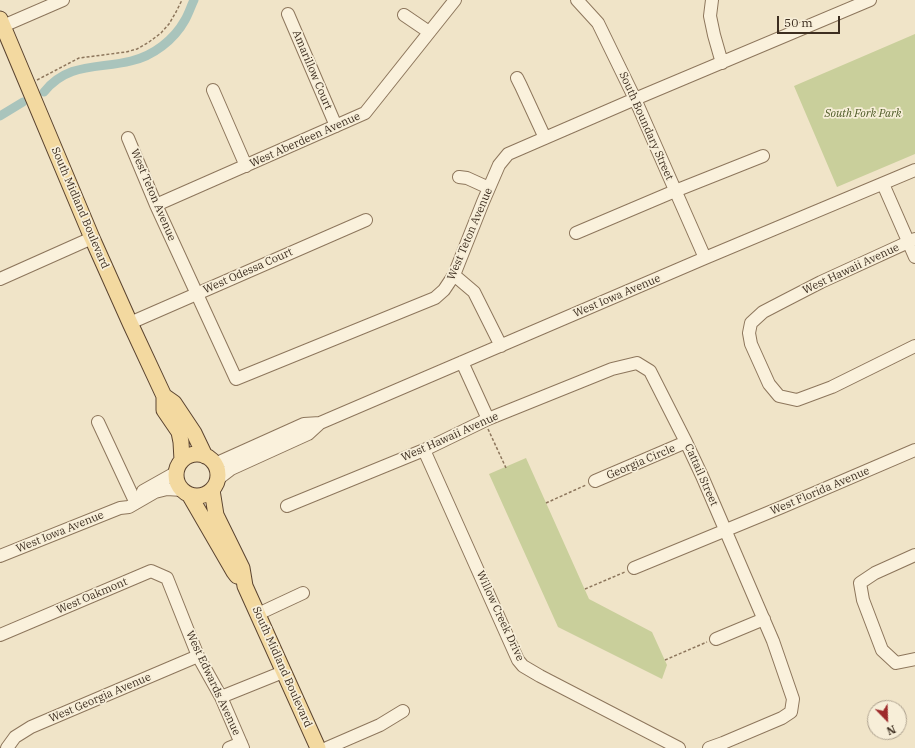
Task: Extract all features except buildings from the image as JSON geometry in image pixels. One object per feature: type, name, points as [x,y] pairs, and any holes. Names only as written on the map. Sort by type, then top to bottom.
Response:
[{"type":"main road","name":"South Midland Boulevard","points":[[2,23],[92,238],[164,396],[164,410],[179,432],[181,442],[179,466]]},
{"type":"main road","name":"South Midland Boulevard","points":[[164,396],[174,403],[210,460]]},
{"type":"main road","points":[[201,454],[210,460],[218,473],[215,485],[205,495],[198,497],[186,493],[179,487],[176,480],[179,466],[188,456],[201,454]]},
{"type":"main road","name":"South Midland Boulevard","points":[[215,485],[216,515],[242,568],[246,586],[318,748]]},
{"type":"main road","name":"South Midland Boulevard","points":[[186,493],[234,572],[246,586]]},
{"type":"street","points":[[2,23],[64,0]]},
{"type":"street","name":"West Aberdeen Avenue","points":[[156,205],[365,113],[454,0]]},
{"type":"street","points":[[712,0],[710,16],[722,63]]},
{"type":"street","name":"West Teton Avenue","points":[[128,138],[156,205],[236,380],[435,298],[444,290],[454,275],[499,165],[508,154],[870,0]]},
{"type":"street","name":"South Boundary Street","points":[[579,1],[598,23],[635,99],[705,258]]},
{"type":"street","name":"Amarillow Court","points":[[288,14],[336,126]]},
{"type":"street","points":[[404,15],[429,32]]},
{"type":"street","points":[[517,78],[545,138]]},
{"type":"street","points":[[213,90],[246,166]]},
{"type":"street","points":[[576,233],[763,156]]},
{"type":"street","name":"West Iowa Avenue","points":[[215,485],[231,469],[308,434],[320,423],[915,170]]},
{"type":"street","points":[[459,177],[466,178],[489,188]]},
{"type":"street","points":[[883,184],[912,241],[915,257]]},
{"type":"street","name":"West Odessa Court","points":[[130,323],[366,220]]},
{"type":"street","points":[[0,279],[92,238]]},
{"type":"street","name":"West Hawaii Avenue","points":[[912,241],[788,298],[763,312],[751,323],[749,333],[751,344],[769,384],[779,396],[797,400],[832,387],[915,346]]},
{"type":"street","points":[[454,275],[474,292],[501,346]]},
{"type":"street","points":[[462,362],[486,420]]},
{"type":"street","name":"Cattail Street","points":[[612,369],[638,363],[650,371],[686,442],[726,531],[773,641],[793,699],[791,712],[782,718],[709,748]]},
{"type":"street","name":"West Hawaii Avenue","points":[[288,506],[424,450],[486,420],[612,369]]},
{"type":"street","points":[[98,422],[133,496]]},
{"type":"street","name":"West Iowa Avenue","points":[[210,460],[304,424],[320,423]]},
{"type":"street","name":"Georgia Circle","points":[[595,482],[686,442]]},
{"type":"street","name":"Willow Creek Drive","points":[[424,450],[518,660],[523,666],[679,748]]},
{"type":"street","name":"West Florida Avenue","points":[[634,568],[726,531],[915,450]]},
{"type":"street","name":"West Iowa Avenue","points":[[120,508],[125,500],[179,466]]},
{"type":"street","name":"West Iowa Avenue","points":[[0,556],[120,508],[128,507],[155,492],[167,489],[186,493]]},
{"type":"street","points":[[915,556],[875,573],[860,583],[863,600],[882,650],[896,662],[915,659]]},
{"type":"street","name":"West Oakmont","points":[[0,635],[151,571],[167,578],[174,596]]},
{"type":"street","points":[[258,614],[303,593]]},
{"type":"street","name":"West Edwards Avenue","points":[[174,596],[198,656],[221,697],[242,745]]},
{"type":"street","points":[[716,639],[764,619]]},
{"type":"street","name":"West Georgia Avenue","points":[[8,748],[15,737],[31,727],[198,656]]},
{"type":"street","points":[[221,697],[283,672]]},
{"type":"street","points":[[327,748],[380,725],[403,711]]},
{"type":"street","points":[[229,748],[242,745]]},
{"type":"path","points":[[28,84],[79,58],[126,52],[149,42],[169,24],[182,0]]},
{"type":"path","points":[[486,420],[506,468]]},
{"type":"path","points":[[546,503],[595,482]]},
{"type":"path","points":[[585,590],[634,568]]},
{"type":"path","points":[[665,660],[716,639]]},
{"type":"green space","name":"South Fork Park","points":[[915,34],[915,154],[837,187],[794,86]]},
{"type":"green space","points":[[526,458],[589,599],[652,632],[667,665],[662,679],[558,627],[489,474]]},
{"type":"waterway","points":[[44,92],[53,82],[74,71],[84,68],[131,61],[139,59],[155,51],[175,34],[186,17],[194,0]]},
{"type":"waterway","points":[[0,116],[23,102]]}]
